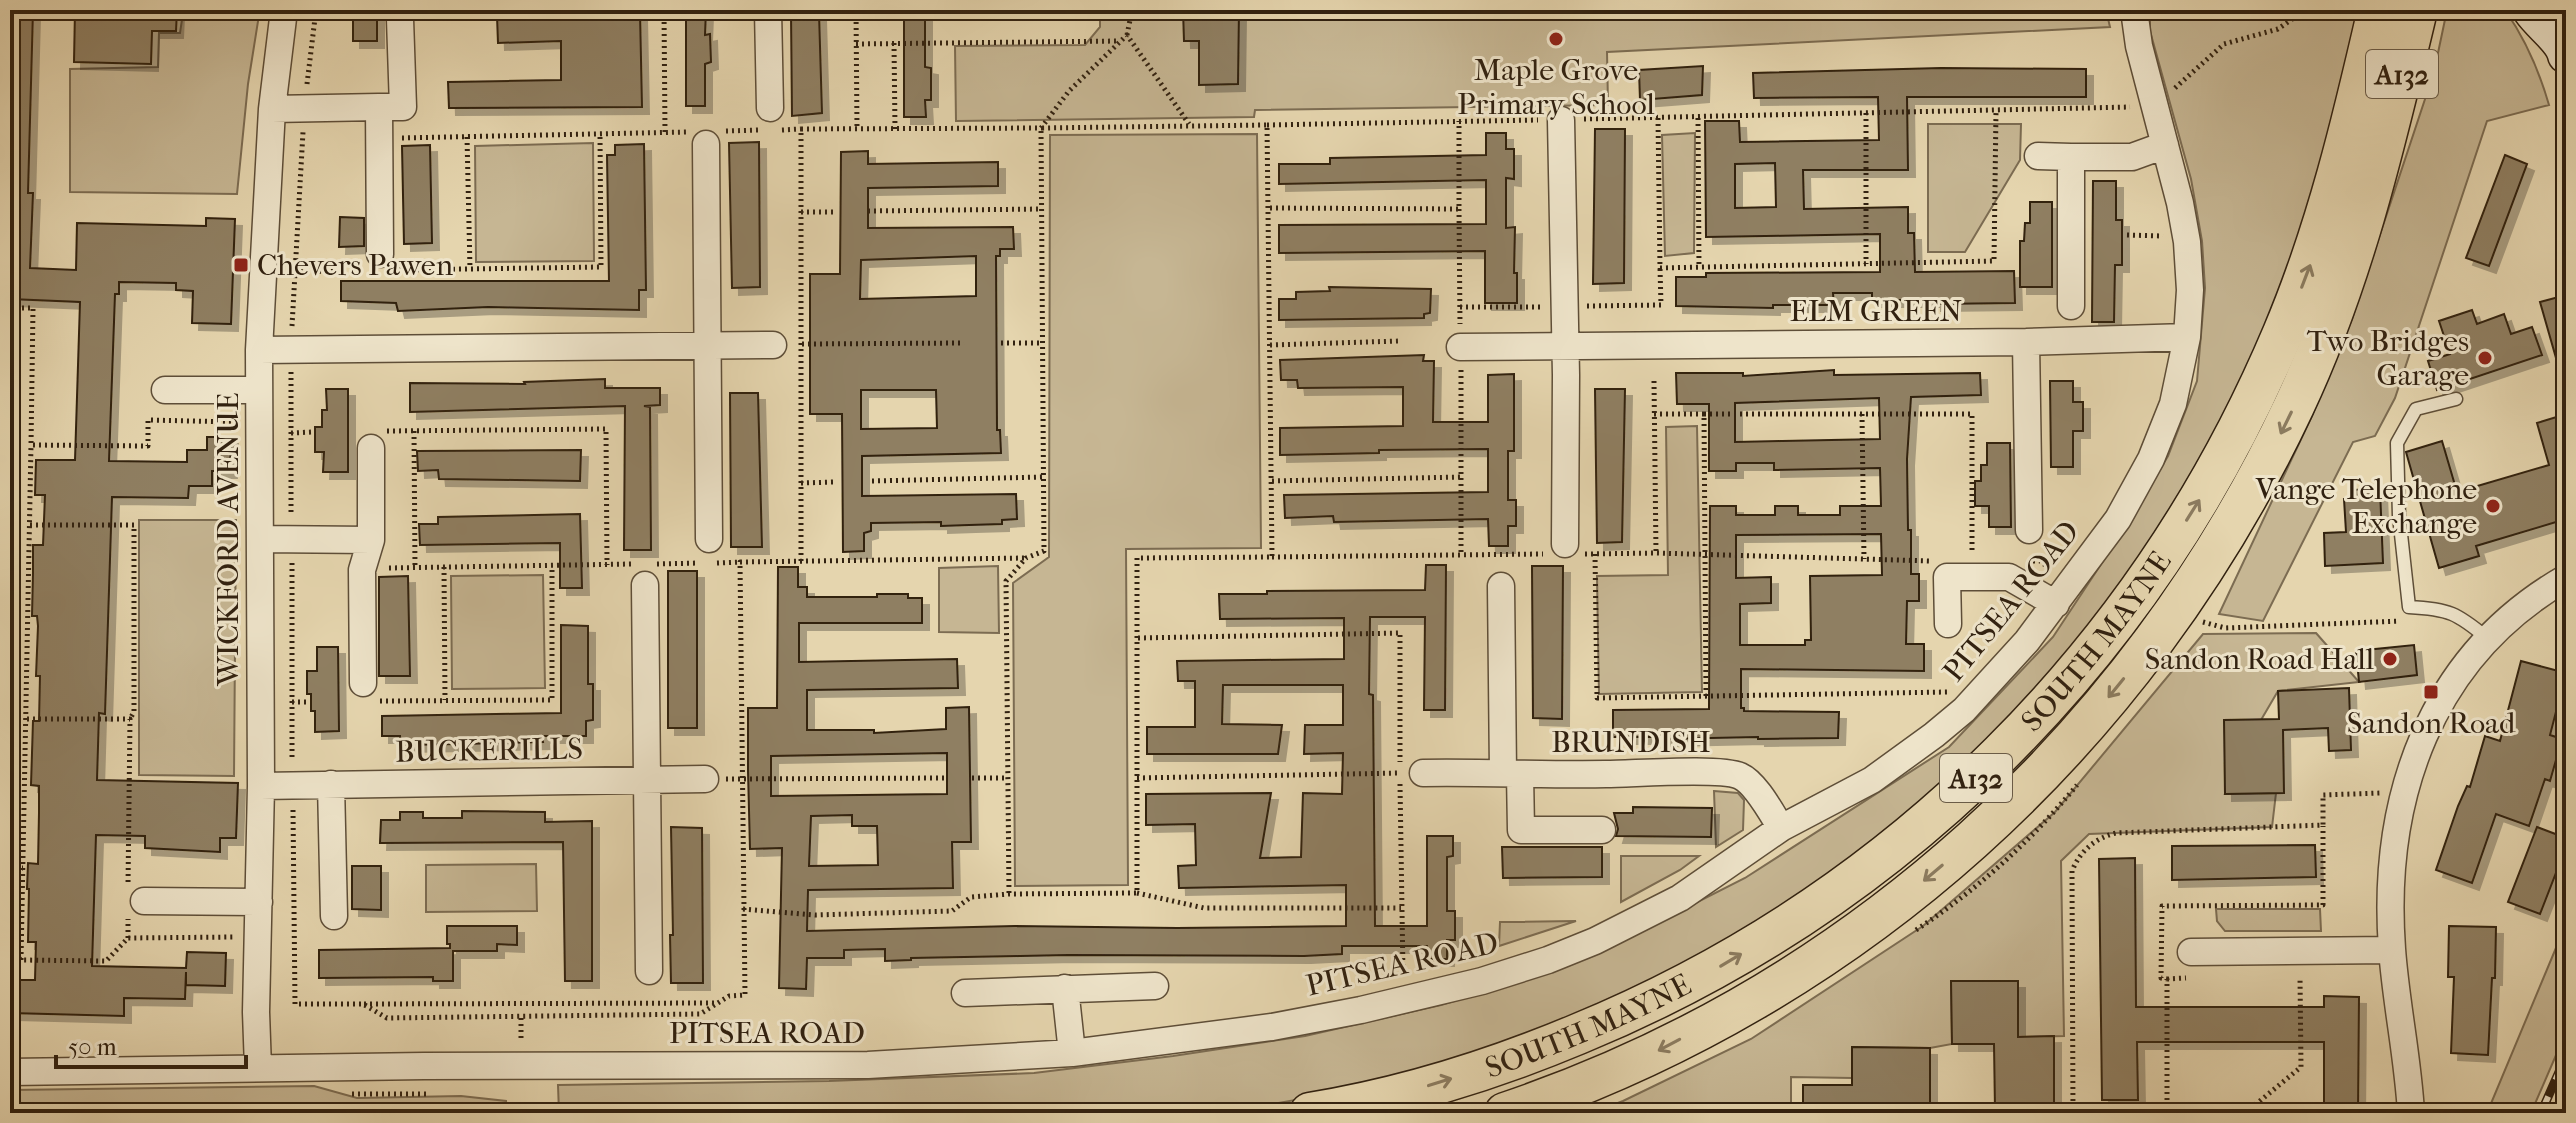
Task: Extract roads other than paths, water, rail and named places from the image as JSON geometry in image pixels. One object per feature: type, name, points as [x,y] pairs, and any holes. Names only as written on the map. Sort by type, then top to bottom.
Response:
[{"type":"main road","name":"SOUTH MAYNE","points":[[1505,1113],[1653,1054],[1727,1015],[1801,971],[1892,907],[1979,835],[2036,781],[2160,634],[2212,557],[2257,481],[2295,404],[2348,268],[2368,135],[2378,10]]},
{"type":"main road","name":"SOUTH MAYNE","points":[[1310,1113],[1417,1089],[1518,1059],[1636,1010],[1714,970],[1784,928],[1864,873],[1970,784],[2058,694],[2124,612],[2215,473],[2250,406],[2299,295],[2326,214],[2368,135],[2417,10]]},
{"type":"main road","points":[[2531,10],[2565,48]]},
{"type":"street","name":"WICKFORD AVENUE","points":[[258,1068],[256,1012],[261,786],[258,390],[272,109],[284,10]]},
{"type":"street","points":[[768,10],[770,108]]},
{"type":"street","name":"PITSEA ROAD","points":[[10,1072],[868,1065],[1072,1053],[1272,1027],[1361,1010],[1482,981],[1595,941],[1680,898],[1781,828],[1872,780],[1934,735],[1964,710],[2027,641],[2118,519],[2151,459],[2173,404],[2182,371],[2190,290],[2187,242],[2180,203],[2139,46],[2134,10]]},
{"type":"street","points":[[272,109],[403,107],[400,19]]},
{"type":"street","points":[[379,107],[389,262]]},
{"type":"street","points":[[1561,120],[1566,345],[1564,551]]},
{"type":"street","points":[[709,136],[709,539]]},
{"type":"street","points":[[2038,156],[2132,157],[2165,145]]},
{"type":"street","points":[[2071,157],[2071,306]]},
{"type":"street","name":"ELM GREEN","points":[[1460,347],[2026,342],[2187,337]]},
{"type":"street","points":[[2026,342],[2029,530]]},
{"type":"street","points":[[259,350],[773,345]]},
{"type":"street","points":[[165,390],[258,390]]},
{"type":"street","points":[[368,692],[362,570],[371,540],[377,440]]},
{"type":"street","points":[[260,539],[371,540]]},
{"type":"street","points":[[644,571],[649,971]]},
{"type":"street","points":[[1948,624],[1947,577],[2009,577],[2056,604]]},
{"type":"street","points":[[2411,1113],[2392,950],[2392,853],[2412,765],[2436,709],[2487,638],[2529,602],[2566,578]]},
{"type":"street","points":[[1501,586],[1511,773],[1521,830],[1602,830]]},
{"type":"street","name":"BRUNDISH","points":[[1411,773],[1706,772],[1739,775],[1751,783],[1781,828]]},
{"type":"street","name":"BUCKERILLS","points":[[261,786],[705,779]]},
{"type":"street","points":[[331,784],[334,916]]},
{"type":"street","points":[[134,900],[259,902]]},
{"type":"street","points":[[2191,952],[2392,950]]},
{"type":"street","points":[[965,993],[1155,986]]},
{"type":"street","points":[[1065,988],[1072,1053]]},
{"type":"lane","points":[[2456,399],[2416,409],[2397,443],[2399,516],[2409,607],[2438,609],[2460,616],[2487,638]]},
{"type":"railway","points":[[2541,1113],[2566,1056]]},
{"type":"railway","points":[[2557,1113],[2566,1093]]},
{"type":"place","name":"Maple Grove Primary School","points":[[1556,39]]},
{"type":"place","name":"Chevers Pawen","points":[[241,265]]},
{"type":"place","name":"Two Bridges Garage","points":[[2485,358]]},
{"type":"place","name":"Vange Telephone Exchange","points":[[2493,506]]},
{"type":"place","name":"Sandon Road Hall","points":[[2390,659]]},
{"type":"place","name":"Sandon Road","points":[[2431,692]]}]
